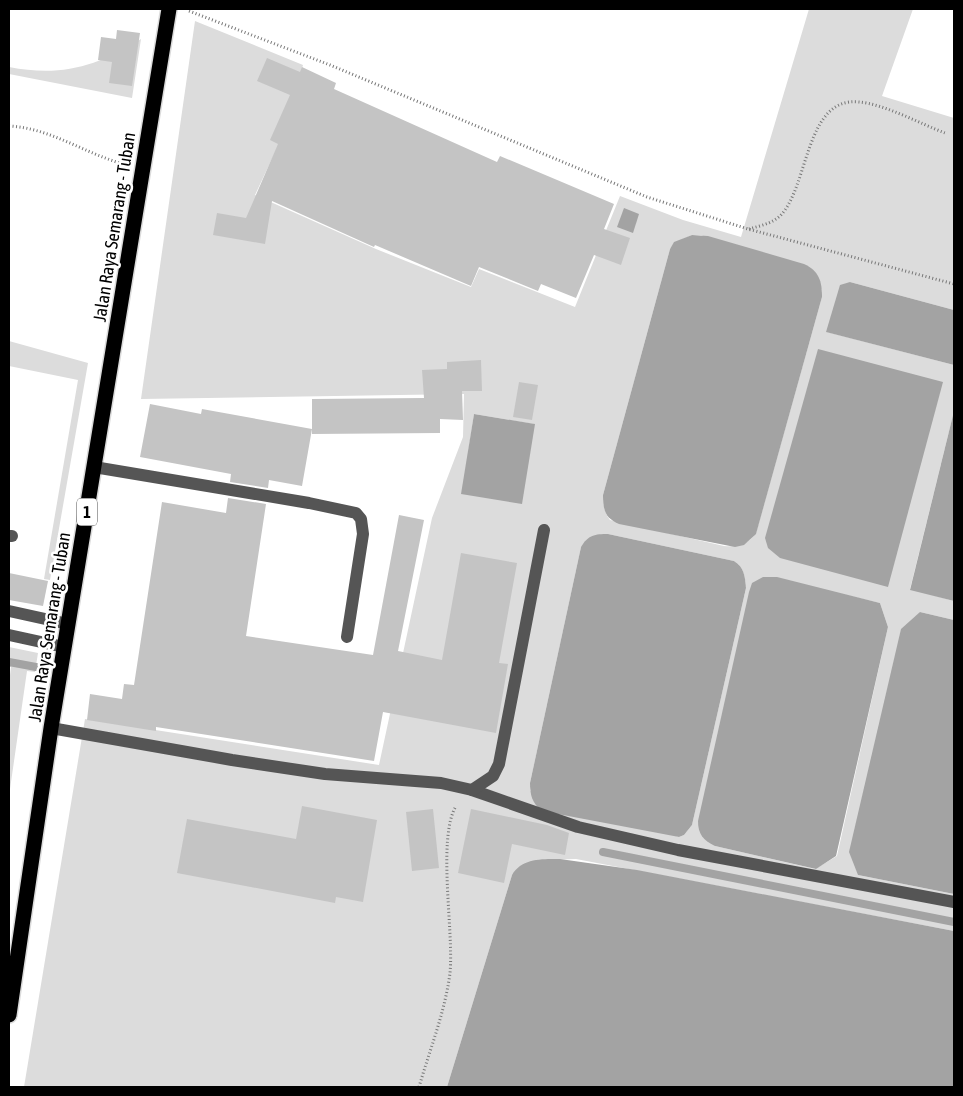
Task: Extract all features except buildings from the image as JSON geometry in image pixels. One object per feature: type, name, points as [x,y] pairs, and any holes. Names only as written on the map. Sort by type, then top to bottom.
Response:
[{"type":"highway","name":"Jalan Raya Semarang - Tuban","points":[[9,1015],[10,994],[51,728],[169,9]]},
{"type":"lane","points":[[94,467],[309,503],[356,513],[361,519],[363,534],[346,637]]},
{"type":"lane","points":[[472,790],[493,776],[499,764],[544,530]]},
{"type":"lane","points":[[9,611],[68,624]]},
{"type":"lane","points":[[9,635],[64,647]]},
{"type":"lane","points":[[51,728],[325,774],[441,783],[472,790],[578,827],[678,850],[954,902]]},
{"type":"path","points":[[184,9],[330,66],[647,197],[748,229],[954,284]]},
{"type":"path","points":[[748,229],[769,223],[779,216],[791,202],[816,132],[832,109],[843,103],[859,102],[876,106],[946,133]]},
{"type":"path","points":[[9,126],[41,131],[101,158],[142,170]]},
{"type":"path","points":[[419,1087],[444,1006],[449,974],[451,947],[447,879],[449,829],[454,808],[461,798],[472,790]]},
{"type":"shaded area","points":[[809,9],[913,9],[882,96],[954,118],[954,310],[850,282],[827,332],[954,365],[954,411],[910,589],[954,601],[954,620],[920,612],[858,875],[954,894],[954,931],[576,859],[538,860],[512,875],[447,1087],[24,1087],[85,719],[379,765],[432,518],[463,437],[464,394],[141,399],[195,21],[303,65],[283,135],[255,195],[376,249],[471,287],[479,269],[575,307],[620,196],[683,220],[741,237]],"holes":[[[692,235],[701,235],[822,289],[822,297],[756,533],[746,543],[734,546],[724,546],[610,520],[604,508],[603,495],[670,249],[674,243]],[[474,414],[534,424],[468,453]],[[608,534],[734,561],[743,572],[746,588],[692,825],[684,835],[679,837],[530,791],[530,783],[581,547]],[[770,577],[880,603],[888,627],[837,856],[815,869],[715,846]]]},
{"type":"shaded area","points":[[141,39],[132,98],[9,74],[9,67],[45,71],[78,67],[109,57]]},
{"type":"shaded area","points":[[624,208],[639,214],[633,233],[617,227]]},
{"type":"shaded area","points":[[692,235],[708,236],[804,264],[816,273],[821,286],[822,297],[756,534],[744,545],[735,547],[619,524],[608,516],[604,505],[603,495],[670,249],[674,242]]},
{"type":"shaded area","points":[[850,282],[954,310],[954,365],[826,332],[840,285]]},
{"type":"shaded area","points":[[9,341],[88,363],[50,580],[44,579],[78,380],[9,366]]},
{"type":"shaded area","points":[[818,349],[943,382],[888,587],[780,558],[768,548],[765,538]]},
{"type":"shaded area","points":[[954,411],[954,601],[910,590]]},
{"type":"shaded area","points":[[474,414],[535,424],[522,504],[461,494]]},
{"type":"shaded area","points":[[608,534],[734,561],[742,569],[744,576],[746,588],[692,825],[684,835],[679,837],[542,811],[536,805],[531,795],[530,783],[581,547],[592,536]]},
{"type":"shaded area","points":[[763,577],[777,577],[880,603],[888,627],[836,856],[816,869],[715,846],[702,836],[698,826],[749,592],[752,583]]},
{"type":"shaded area","points":[[920,612],[954,620],[954,894],[858,875],[849,852],[901,629]]},
{"type":"shaded area","points":[[9,647],[38,653],[35,672],[27,671],[9,796],[9,683],[11,667],[9,667]]},
{"type":"shaded area","points":[[560,859],[637,870],[954,931],[954,1087],[447,1087],[512,875],[516,869],[527,862]]},
{"type":"waterway","points":[[9,662],[36,667]]},
{"type":"waterway","points":[[603,852],[954,922]]}]
